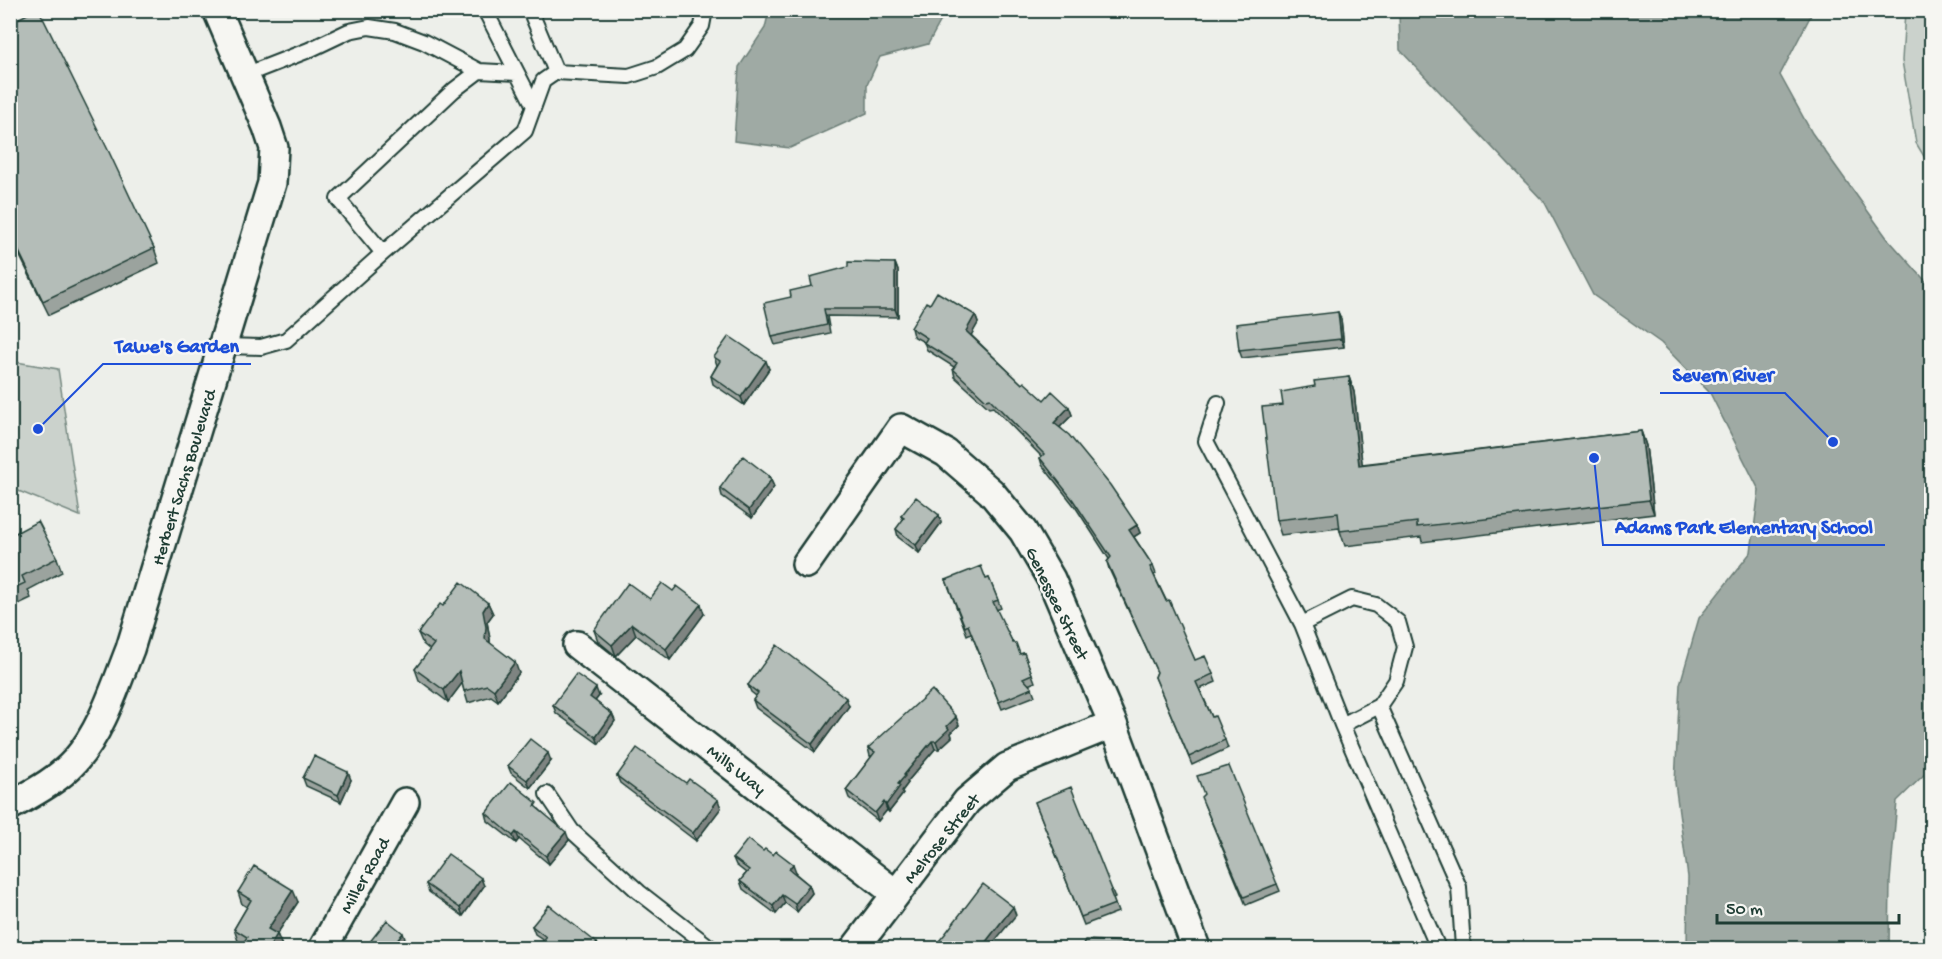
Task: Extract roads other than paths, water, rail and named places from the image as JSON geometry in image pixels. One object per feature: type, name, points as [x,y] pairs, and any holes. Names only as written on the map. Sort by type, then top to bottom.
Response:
[{"type":"street","name":"Herbert Sachs Boulevard","points":[[10,806],[51,782],[75,761],[96,729],[109,703],[130,649],[272,183],[275,166],[274,148],[217,10]]},
{"type":"street","name":"Genessee Street","points":[[806,564],[901,428],[946,453],[991,492],[1023,531],[1051,579],[1113,724],[1196,948]]},
{"type":"street","name":"Mills Way","points":[[577,645],[896,894]]},
{"type":"street","name":"Melrose Street","points":[[855,948],[968,801],[1007,767],[1113,724]]},
{"type":"street","name":"Miller Road","points":[[323,948],[405,802]]},
{"type":"lane","points":[[485,10],[533,104]]},
{"type":"lane","points":[[530,10],[556,72]]},
{"type":"lane","points":[[224,346],[261,347],[286,339],[525,131],[543,81],[556,72],[629,76],[657,67],[685,50],[702,26],[705,10]]},
{"type":"lane","points":[[244,75],[309,50],[349,31],[369,27],[395,31],[424,42],[479,71],[517,73]]},
{"type":"lane","points":[[382,254],[338,199],[454,90],[479,71]]},
{"type":"lane","points":[[1218,403],[1206,441],[1302,624],[1342,725],[1438,948]]},
{"type":"lane","points":[[1302,624],[1352,599],[1376,605],[1398,622],[1405,647],[1396,681],[1379,706],[1342,725]]},
{"type":"lane","points":[[1379,706],[1459,887],[1462,948]]},
{"type":"lane","points":[[547,794],[572,831],[639,892],[711,948]]},
{"type":"place","name":"Tawe's Garden","points":[[38,429]]},
{"type":"place","name":"Severn River","points":[[1833,442]]},
{"type":"place","name":"Adams Park Elementary School","points":[[1594,458]]}]
